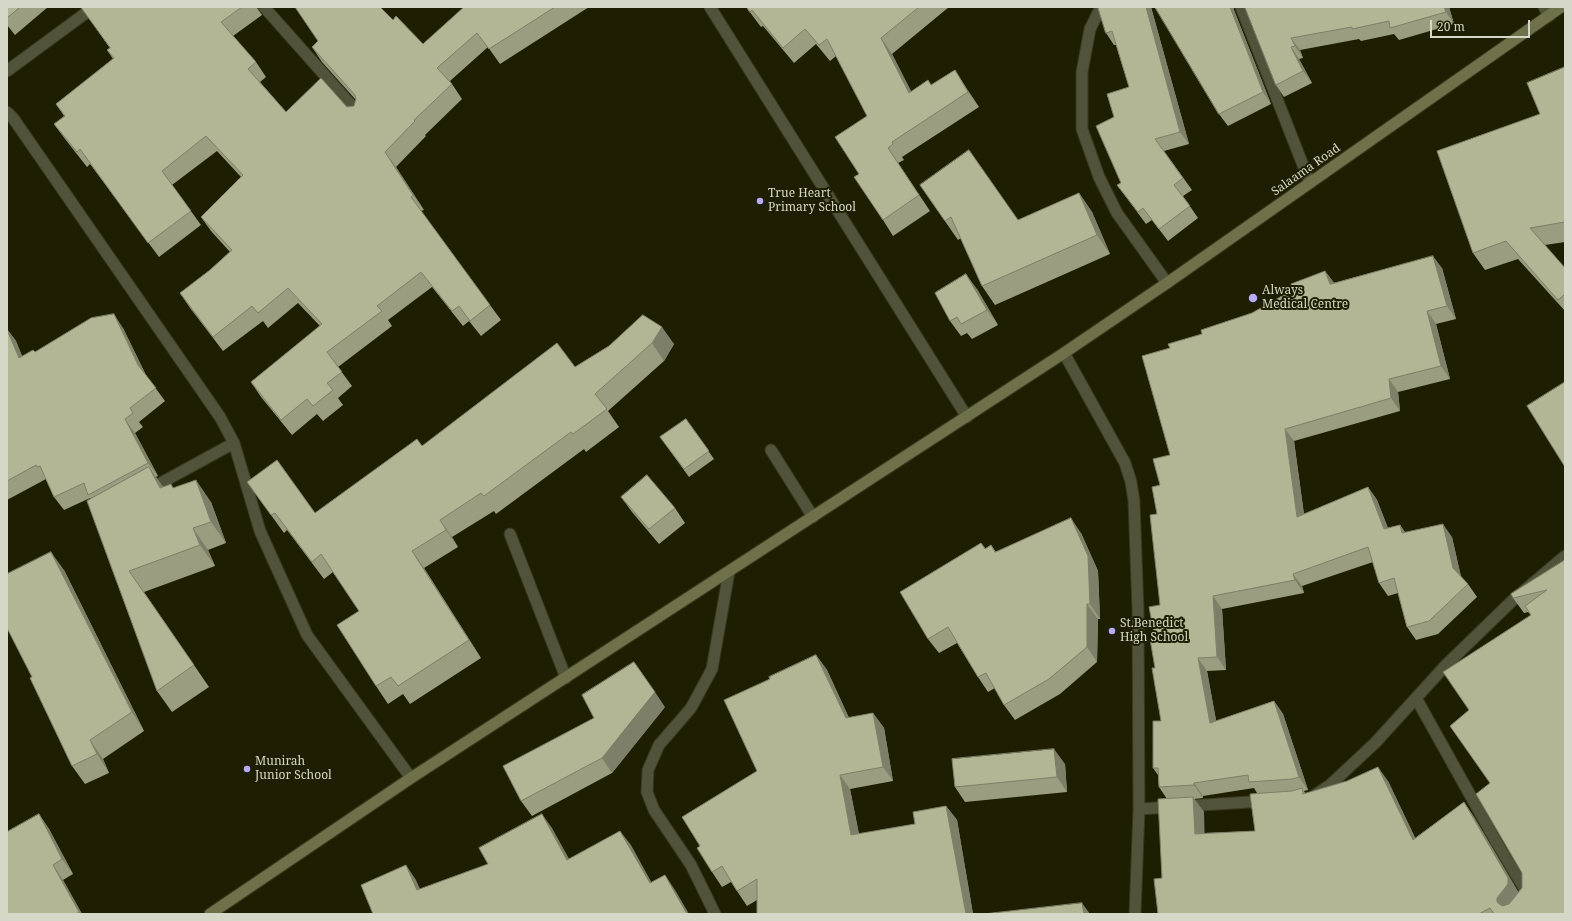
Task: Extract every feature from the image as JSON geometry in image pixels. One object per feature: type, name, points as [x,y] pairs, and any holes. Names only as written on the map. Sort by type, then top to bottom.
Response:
[{"type":"main road","name":"Salaama Road","points":[[210,914],[411,778],[1064,353],[1310,183],[1546,12],[1562,7]]},
{"type":"street","points":[[7,71],[94,7]]},
{"type":"street","points":[[264,7],[360,115]]},
{"type":"street","points":[[710,7],[967,417]]},
{"type":"street","points":[[1101,7],[1090,29],[1082,72],[1082,129],[1098,177],[1117,213],[1167,283]]},
{"type":"street","points":[[1241,7],[1310,183]]},
{"type":"street","points":[[7,112],[18,124],[220,417],[234,443],[260,531],[307,635],[411,778]]},
{"type":"street","points":[[1064,353],[1125,463],[1131,482],[1134,501],[1138,610],[1139,809],[1135,914]]},
{"type":"street","points":[[139,494],[234,443]]},
{"type":"street","points":[[771,450],[812,517]]},
{"type":"street","points":[[510,534],[566,678]]},
{"type":"street","points":[[1302,799],[1316,795],[1330,785],[1376,743],[1446,665],[1513,600],[1565,556]]},
{"type":"street","points":[[715,914],[691,865],[654,810],[647,792],[647,777],[648,770],[659,745],[691,708],[712,669],[729,572]]},
{"type":"street","points":[[1416,698],[1498,846],[1526,891],[1525,902],[1514,914]]},
{"type":"street","points":[[1139,809],[1279,800]]},
{"type":"building","points":[[7,7],[20,7],[7,18]]},
{"type":"building","points":[[81,7],[242,7],[221,22],[256,62],[248,69],[286,112],[321,78],[347,107],[354,106],[356,99],[355,95],[312,47],[318,41],[295,7],[380,7],[393,20],[396,16],[423,44],[464,7],[555,7],[489,49],[477,33],[437,68],[452,84],[414,120],[415,121],[385,152],[413,195],[411,197],[490,305],[470,321],[459,306],[452,311],[421,272],[377,306],[382,311],[327,352],[342,372],[327,383],[333,390],[313,406],[307,399],[281,420],[251,382],[322,324],[288,288],[258,313],[252,306],[213,337],[180,293],[210,270],[232,250],[201,217],[243,175],[206,136],[162,171],[191,211],[148,243],[80,149],[77,152],[54,124],[65,116],[56,104],[114,58],[107,50],[110,48]]},
{"type":"building","points":[[747,7],[919,7],[881,38],[909,93],[928,80],[931,85],[955,70],[968,92],[892,142],[893,144],[888,148],[919,195],[883,220],[854,177],[859,174],[835,137],[867,116],[827,39],[819,45],[805,29],[783,48],[752,10],[750,12]]},
{"type":"building","points":[[1098,7],[1146,7],[1180,132],[1155,139],[1183,178],[1174,185],[1190,206],[1159,229],[1143,208],[1138,212],[1117,185],[1121,183],[1096,126],[1114,117],[1107,94],[1129,87],[1112,31],[1106,33]]},
{"type":"building","points":[[1155,7],[1230,7],[1263,92],[1219,114]]},
{"type":"building","points":[[1245,7],[1444,7],[1446,12],[1390,28],[1389,21],[1352,29],[1352,27],[1291,38],[1295,46],[1291,47],[1303,71],[1276,85]]},
{"type":"building","points":[[1565,67],[1565,222],[1530,228],[1565,268],[1565,294],[1558,300],[1506,241],[1473,253],[1437,151],[1540,114],[1527,83]]},
{"type":"building","points":[[969,150],[1018,220],[1079,193],[1097,235],[982,286],[951,217],[945,221],[920,185]]},
{"type":"building","points":[[1433,256],[1447,306],[1427,311],[1441,366],[1389,379],[1391,398],[1285,429],[1297,517],[1368,487],[1384,529],[1400,525],[1402,533],[1443,524],[1453,568],[1468,584],[1429,621],[1407,627],[1394,578],[1379,583],[1368,547],[1293,574],[1295,580],[1213,596],[1217,657],[1198,658],[1210,723],[1274,701],[1299,777],[1292,779],[1249,782],[1248,775],[1194,783],[1194,785],[1159,787],[1158,768],[1153,768],[1153,721],[1161,721],[1152,668],[1155,668],[1150,639],[1155,638],[1149,607],[1160,605],[1150,515],[1157,514],[1152,487],[1160,485],[1153,459],[1170,455],[1142,356],[1170,348],[1168,344],[1202,334],[1201,330],[1252,313],[1293,290],[1291,284],[1325,271],[1330,284]]},
{"type":"building","points":[[966,274],[987,310],[961,324],[957,317],[950,321],[935,293]]},
{"type":"building","points":[[114,314],[138,365],[156,388],[130,408],[133,413],[125,419],[148,463],[88,495],[84,483],[54,497],[40,466],[37,467],[36,465],[7,481],[7,330],[19,358],[33,350],[35,352],[91,318]]},
{"type":"building","points":[[643,315],[662,327],[652,343],[595,394],[607,409],[573,434],[571,432],[484,496],[481,493],[440,520],[446,530],[412,551],[469,640],[398,686],[391,677],[376,686],[337,625],[359,611],[321,554],[312,562],[275,513],[271,515],[247,482],[277,460],[315,513],[417,439],[422,446],[557,343],[575,367],[609,346]]},
{"type":"building","points":[[1565,382],[1565,467],[1527,406]]},
{"type":"building","points":[[686,419],[709,451],[684,469],[660,437]]},
{"type":"building","points":[[149,467],[160,488],[171,484],[173,488],[196,480],[211,522],[193,528],[200,545],[129,571],[194,665],[157,691],[87,501]]},
{"type":"building","points":[[647,475],[675,508],[649,529],[621,497]]},
{"type":"building","points":[[1071,518],[1088,556],[1090,604],[1087,604],[1087,647],[1049,679],[1004,705],[986,673],[978,677],[948,627],[928,639],[900,592],[981,543],[985,549],[991,545],[995,552]]},
{"type":"building","points":[[51,552],[132,712],[90,740],[97,754],[72,766],[30,678],[32,677],[7,628],[7,574]]},
{"type":"building","points":[[1565,560],[1565,914],[1494,914],[1490,908],[1479,914],[1158,914],[1154,879],[1162,878],[1158,799],[1193,797],[1195,834],[1255,831],[1250,794],[1292,791],[1302,788],[1303,794],[1347,781],[1378,767],[1413,840],[1464,802],[1508,878],[1508,884],[1497,898],[1497,902],[1502,906],[1509,904],[1522,888],[1522,873],[1476,794],[1490,783],[1450,726],[1469,710],[1443,672],[1531,615],[1525,606],[1547,590],[1513,598],[1511,594]]},
{"type":"building","points":[[816,655],[846,718],[873,713],[883,767],[840,775],[851,835],[915,824],[913,812],[946,806],[966,914],[757,914],[757,879],[737,891],[722,866],[712,872],[697,848],[700,846],[682,817],[757,771],[724,700],[770,679],[769,677]]},
{"type":"building","points":[[634,662],[655,692],[602,758],[521,801],[503,766],[594,718],[582,695]]},
{"type":"building","points":[[1054,749],[1057,777],[955,787],[952,759]]},
{"type":"building","points":[[39,814],[62,859],[53,865],[79,912],[76,914],[7,914],[7,832]]},
{"type":"building","points":[[542,814],[567,860],[620,831],[650,883],[665,875],[687,914],[373,914],[361,885],[406,865],[417,890],[488,864],[479,848]]},
{"type":"building","points":[[1082,903],[1084,914],[984,914]]},
{"type":"place","name":"True Heart Primary School","points":[[760,201]]},
{"type":"place","name":"Always Medical Centre","points":[[1253,298]]},
{"type":"place","name":"St.Benedict High School","points":[[1112,631]]},
{"type":"place","name":"Munirah Junior School","points":[[247,769]]}]
